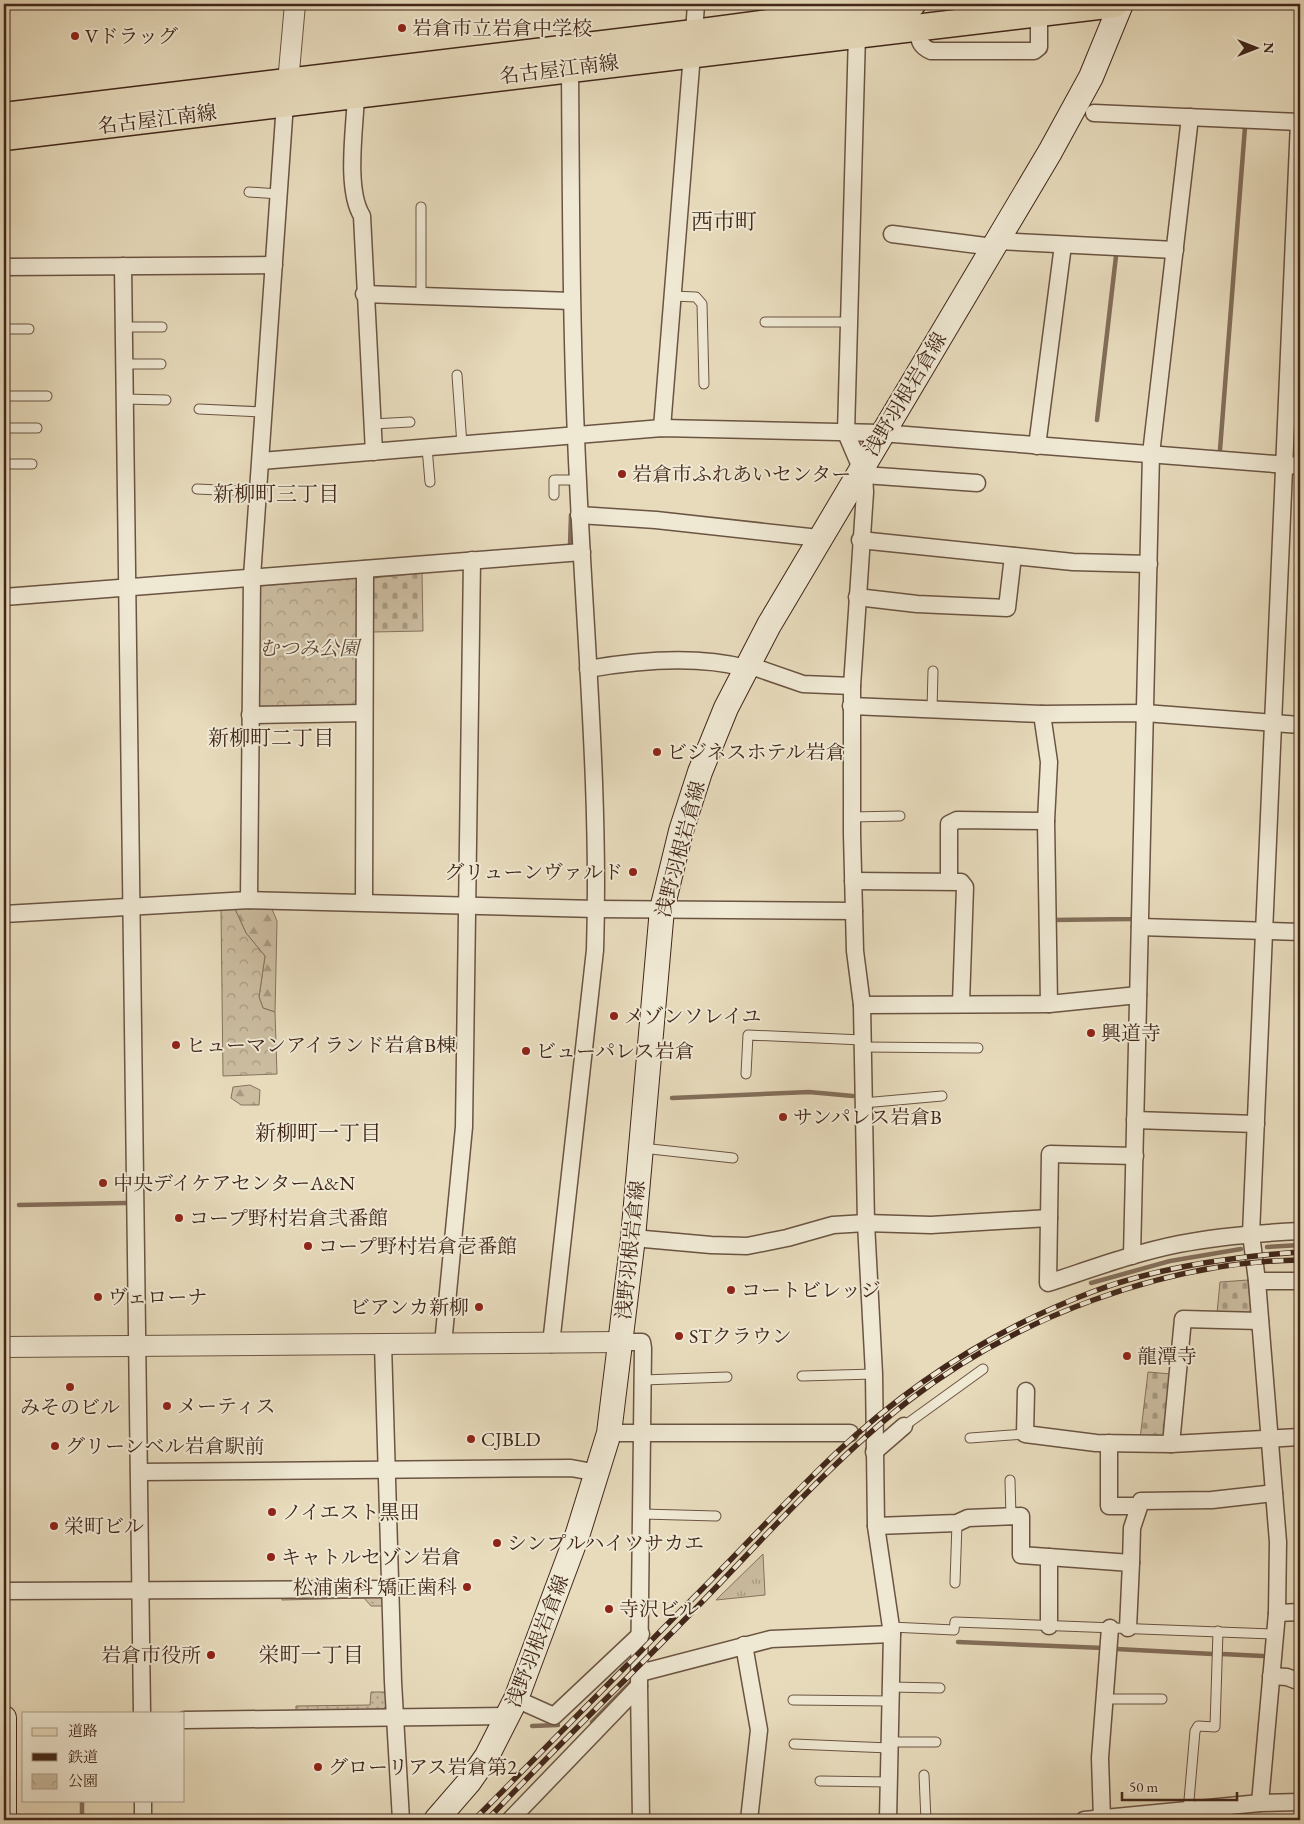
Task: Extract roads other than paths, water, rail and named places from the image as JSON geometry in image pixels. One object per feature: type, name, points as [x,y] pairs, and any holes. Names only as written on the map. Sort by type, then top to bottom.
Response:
[{"type":"main road","name":"名古屋江南線","points":[[4,137],[287,92],[356,95],[570,68],[693,43],[857,16],[1039,13],[1115,4]]},
{"type":"main road","name":"浅野羽根岩倉線","points":[[436,1820],[469,1782],[487,1756],[512,1707],[598,1473],[609,1433],[632,1238],[662,909],[681,831],[700,772],[726,708],[747,667],[819,538],[862,471],[881,434],[995,244],[1082,93],[1121,4]]},
{"type":"main road","name":"名古屋江南線","points":[[4,116],[287,92],[693,43]]},
{"type":"main road","points":[[4,1718],[4,1820]]},
{"type":"street","points":[[249,900],[252,577],[279,194],[295,4]]},
{"type":"street","points":[[662,428],[696,4]]},
{"type":"street","points":[[915,15],[919,43],[931,51],[1034,51],[1039,47],[1040,40],[1039,13]]},
{"type":"street","points":[[857,16],[846,433],[862,471],[865,492],[860,540],[851,706],[853,881],[855,951],[862,1004],[866,1223],[874,1374],[876,1526],[891,1631],[888,1820]]},
{"type":"street","points":[[551,1344],[595,950],[596,909],[593,771],[579,516],[571,301],[570,68]]},
{"type":"street","points":[[356,95],[353,174],[356,206],[362,216],[364,294],[374,452]]},
{"type":"street","points":[[1094,113],[1300,122],[1293,465],[1274,723],[1251,1234],[1257,1281],[1278,1542],[1275,1634],[1260,1803]]},
{"type":"street","points":[[1132,1256],[1151,454],[1190,117]]},
{"type":"street","points":[[892,234],[995,244],[1175,250]]},
{"type":"street","points":[[1037,446],[1063,245]]},
{"type":"street","points":[[4,267],[274,265]]},
{"type":"street","points":[[123,266],[142,1712]]},
{"type":"street","points":[[364,294],[571,301]]},
{"type":"street","points":[[261,461],[662,428],[881,434],[1293,465]]},
{"type":"street","points":[[862,471],[977,483]]},
{"type":"street","points":[[579,516],[656,520],[819,538]]},
{"type":"street","points":[[860,540],[1073,562],[1149,564]]},
{"type":"street","points":[[4,597],[582,552]]},
{"type":"street","points":[[857,597],[917,604],[1007,608],[1013,556]]},
{"type":"street","points":[[443,1344],[464,1127],[465,905],[472,560]]},
{"type":"street","points":[[364,902],[366,569]]},
{"type":"street","points":[[588,669],[621,663],[669,661],[720,662],[747,667],[803,684],[852,686]]},
{"type":"street","points":[[851,706],[1042,714],[1145,713],[1300,726]]},
{"type":"street","points":[[250,715],[364,713]]},
{"type":"street","points":[[1042,714],[1049,762],[1046,821],[1049,1004]]},
{"type":"street","points":[[949,882],[949,824],[957,820],[1046,821]]},
{"type":"street","points":[[853,881],[961,882],[965,887],[961,1003]]},
{"type":"street","points":[[4,914],[131,905],[249,900],[596,909],[854,911]]},
{"type":"street","points":[[1140,927],[1300,932]]},
{"type":"street","points":[[862,1004],[1049,1004],[1138,995]]},
{"type":"street","points":[[1135,1120],[1256,1124]]},
{"type":"street","points":[[1135,1156],[1050,1154],[1048,1283],[1132,1256],[1179,1244],[1251,1234],[1300,1231]]},
{"type":"street","points":[[632,1238],[711,1245],[747,1246],[833,1225],[866,1223],[931,1225],[1049,1218]]},
{"type":"street","points":[[1257,1281],[1300,1281]]},
{"type":"street","points":[[1172,1444],[1183,1319],[1260,1321]]},
{"type":"street","points":[[4,1347],[642,1342],[641,1820]]},
{"type":"street","points":[[383,1344],[385,1471],[395,1717],[402,1820]]},
{"type":"street","points":[[1026,1391],[1026,1434],[1109,1443],[1172,1444],[1300,1437]]},
{"type":"street","points":[[874,1452],[904,1426]]},
{"type":"street","points":[[609,1433],[850,1433]]},
{"type":"street","points":[[1109,1443],[1109,1506],[1138,1506]]},
{"type":"street","points":[[139,1472],[571,1468],[598,1473]]},
{"type":"street","points":[[1128,1628],[1132,1528],[1141,1501],[1212,1500],[1274,1493]]},
{"type":"street","points":[[876,1526],[957,1523],[968,1518],[1021,1516],[1021,1555],[1131,1564]]},
{"type":"street","points":[[1049,1557],[1049,1626]]},
{"type":"street","points":[[4,1591],[390,1589]]},
{"type":"street","points":[[1276,1613],[1300,1612]]},
{"type":"street","points":[[1102,1819],[1100,1758],[1110,1628]]},
{"type":"street","points":[[510,1820],[640,1680],[744,1645],[771,1639],[891,1631]]},
{"type":"street","points":[[185,1720],[395,1717],[512,1707],[554,1716],[641,1634]]},
{"type":"street","points":[[744,1645],[759,1730],[749,1820]]},
{"type":"street","points":[[1271,1676],[1287,1677],[1300,1682]]},
{"type":"street","points":[[143,1802],[144,1820]]},
{"type":"street","points":[[1084,1820],[1131,1818],[1188,1812],[1226,1814],[1260,1803],[1300,1802]]},
{"type":"lane","points":[[250,192],[279,194]]},
{"type":"lane","points":[[421,207],[421,296]]},
{"type":"lane","points":[[672,296],[696,297],[702,304],[704,384]]},
{"type":"lane","points":[[765,322],[850,322]]},
{"type":"lane","points":[[124,327],[162,327]]},
{"type":"lane","points":[[4,329],[30,329]]},
{"type":"lane","points":[[125,364],[162,364]]},
{"type":"lane","points":[[457,375],[462,445]]},
{"type":"lane","points":[[4,396],[47,396]]},
{"type":"lane","points":[[125,399],[166,400]]},
{"type":"lane","points":[[199,409],[264,412]]},
{"type":"lane","points":[[372,424],[410,422]]},
{"type":"lane","points":[[4,428],[37,428]]},
{"type":"lane","points":[[427,448],[430,482]]},
{"type":"lane","points":[[4,464],[32,464]]},
{"type":"lane","points":[[554,495],[554,480],[578,480]]},
{"type":"lane","points":[[197,489],[259,492]]},
{"type":"lane","points":[[932,709],[933,671]]},
{"type":"lane","points":[[852,817],[900,816]]},
{"type":"lane","points":[[746,1074],[748,1035],[862,1043],[978,1048]]},
{"type":"lane","points":[[863,1103],[942,1096]]},
{"type":"lane","points":[[639,1148],[733,1158]]},
{"type":"lane","points":[[904,1426],[983,1369]]},
{"type":"lane","points":[[802,1376],[874,1374]]},
{"type":"lane","points":[[643,1380],[727,1377]]},
{"type":"lane","points":[[970,1438],[1026,1434]]},
{"type":"lane","points":[[1010,1480],[1011,1516]]},
{"type":"lane","points":[[643,1514],[716,1516]]},
{"type":"lane","points":[[954,1583],[957,1523]]},
{"type":"lane","points":[[891,1631],[954,1630],[955,1622],[1275,1634]]},
{"type":"lane","points":[[1188,1812],[1195,1731],[1198,1726],[1215,1726],[1218,1632]]},
{"type":"lane","points":[[793,1700],[890,1694],[940,1688]]},
{"type":"lane","points":[[1104,1699],[1162,1699]]},
{"type":"lane","points":[[794,1744],[889,1745],[936,1742]]},
{"type":"lane","points":[[924,1775],[926,1820]]},
{"type":"lane","points":[[820,1781],[889,1782]]},
{"type":"waterway","points":[[1220,450],[1245,127]]},
{"type":"waterway","points":[[1097,420],[1116,256]]},
{"type":"waterway","points":[[570,545],[571,515]]},
{"type":"waterway","points":[[1051,920],[1133,919],[1133,917]]},
{"type":"waterway","points":[[672,1098],[809,1092],[853,1096]]},
{"type":"waterway","points":[[19,1205],[126,1203]]},
{"type":"waterway","points":[[1267,1247],[1300,1245]]},
{"type":"waterway","points":[[1091,1283],[1170,1261],[1241,1249]]},
{"type":"waterway","points":[[958,1642],[1104,1648]]},
{"type":"waterway","points":[[1116,1649],[1213,1654]]},
{"type":"waterway","points":[[1222,1654],[1263,1656]]},
{"type":"waterway","points":[[592,1722],[634,1679]]},
{"type":"waterway","points":[[532,1726],[558,1725]]},
{"type":"waterway","points":[[82,1802],[82,1820]]},
{"type":"railway","points":[[474,1820],[819,1469],[863,1428],[924,1381],[988,1341],[1022,1323],[1057,1306],[1117,1283],[1168,1270],[1221,1260],[1300,1252]]},
{"type":"railway","points":[[487,1820],[825,1474],[879,1425],[949,1372],[995,1345],[1043,1321],[1093,1300],[1144,1284],[1196,1271],[1248,1263],[1300,1260]]},
{"type":"place","name":"岩倉市立岩倉中学校","points":[[402,28]]},
{"type":"place","name":"Vドラッグ","points":[[75,36]]},
{"type":"place","name":"岩倉市ふれあいセンター","points":[[622,474]]},
{"type":"place","name":"ビジネスホテル岩倉","points":[[657,752]]},
{"type":"place","name":"グリューンヴァルド","points":[[633,872]]},
{"type":"place","name":"メゾンソレイユ","points":[[614,1016]]},
{"type":"place","name":"興道寺","points":[[1091,1033]]},
{"type":"place","name":"ヒューマンアイランド岩倉B棟","points":[[176,1045]]},
{"type":"place","name":"ビューパレス岩倉","points":[[526,1051]]},
{"type":"place","name":"サンパレス岩倉B","points":[[783,1117]]},
{"type":"place","name":"中央デイケアセンターA&N","points":[[103,1183]]},
{"type":"place","name":"コープ野村岩倉弐番館","points":[[179,1218]]},
{"type":"place","name":"コープ野村岩倉壱番館","points":[[308,1246]]},
{"type":"place","name":"コートビレッジ","points":[[731,1290]]},
{"type":"place","name":"ヴェローナ","points":[[98,1297]]},
{"type":"place","name":"ビアンカ新柳","points":[[479,1307]]},
{"type":"place","name":"STクラウン","points":[[679,1336]]},
{"type":"place","name":"龍潭寺","points":[[1127,1356]]},
{"type":"place","name":"みそのビル","points":[[70,1387]]},
{"type":"place","name":"メーティス","points":[[167,1406]]},
{"type":"place","name":"CJBLD","points":[[471,1439]]},
{"type":"place","name":"グリーンベル岩倉駅前","points":[[55,1446]]},
{"type":"place","name":"ノイエスト黒田","points":[[272,1512]]},
{"type":"place","name":"栄町ビル","points":[[54,1526]]},
{"type":"place","name":"シンプルハイツサカエ","points":[[497,1543]]},
{"type":"place","name":"キャトルセゾン岩倉","points":[[271,1557]]},
{"type":"place","name":"松浦歯科 矯正歯科","points":[[467,1587]]},
{"type":"place","name":"寺沢ビル","points":[[609,1609]]},
{"type":"place","name":"岩倉市役所","points":[[211,1655]]},
{"type":"place","name":"グローリアス岩倉第2","points":[[318,1767]]},
{"type":"district","name":"西市町","points":[[724,221]]},
{"type":"district","name":"新柳町三丁目","points":[[276,494]]},
{"type":"district","name":"新柳町二丁目","points":[[271,738]]},
{"type":"district","name":"新柳町一丁目","points":[[318,1133]]},
{"type":"district","name":"栄町一丁目","points":[[311,1655]]},
{"type":"park label","name":"むつみ公園","points":[[309,648]]}]
